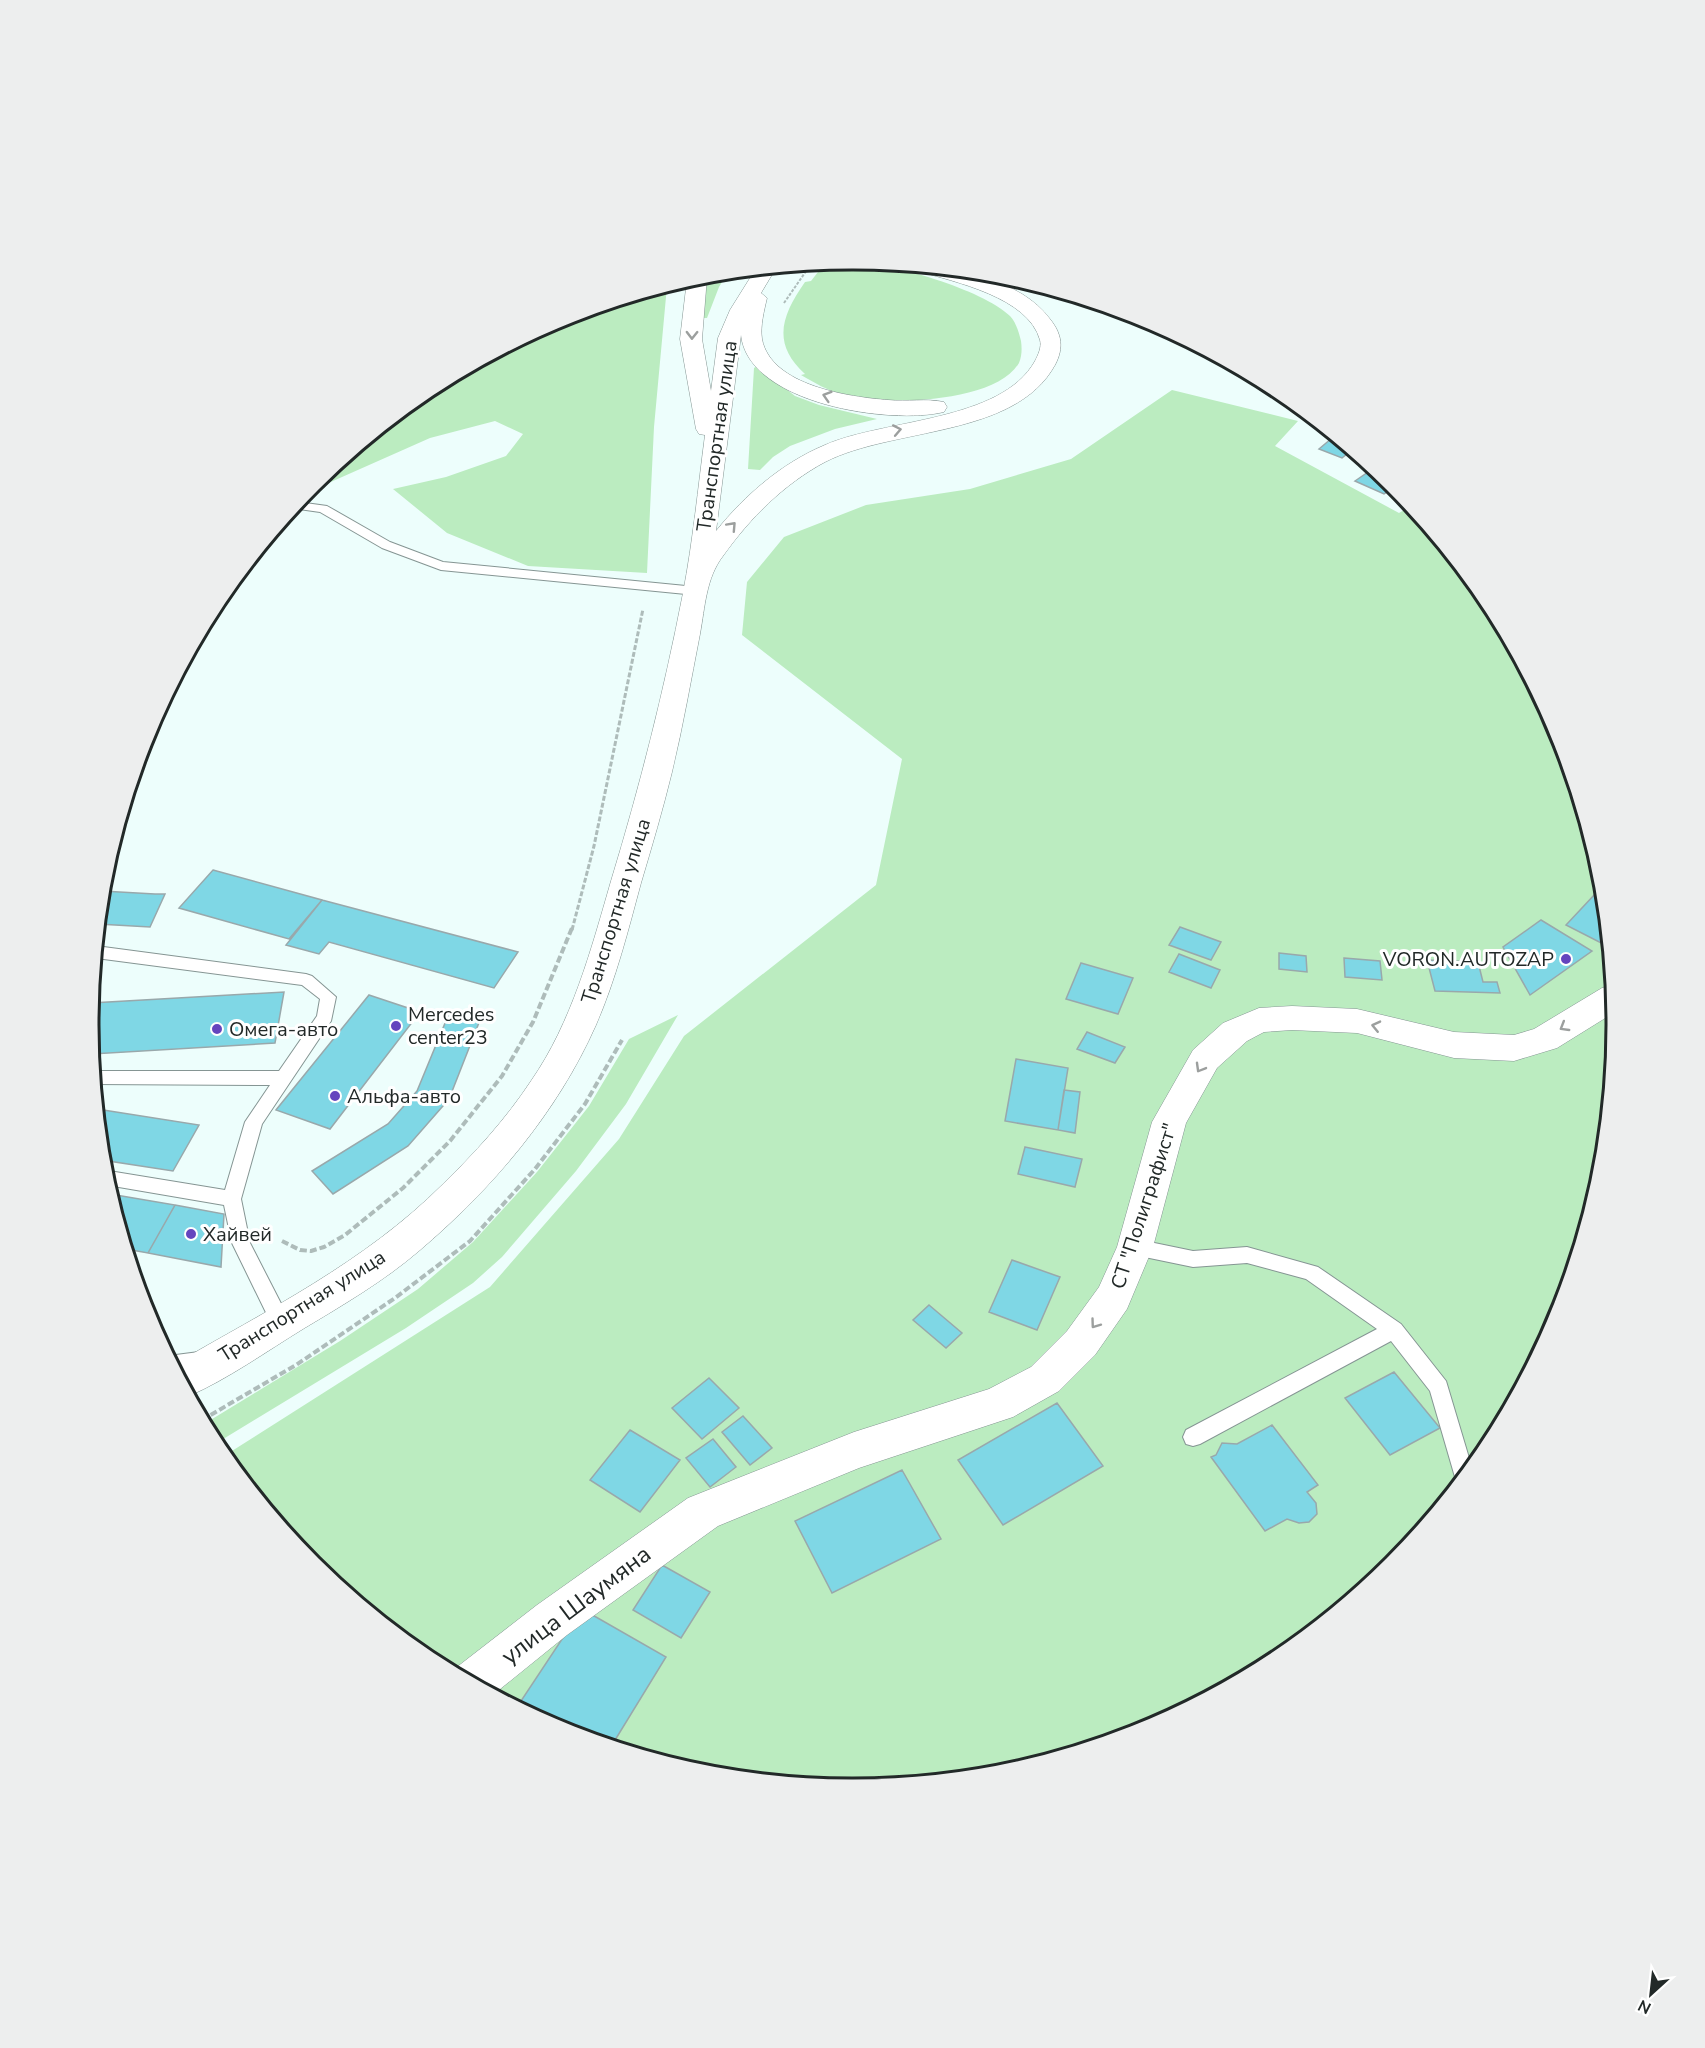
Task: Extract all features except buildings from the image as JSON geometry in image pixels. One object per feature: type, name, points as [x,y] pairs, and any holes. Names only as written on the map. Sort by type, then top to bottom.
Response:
[{"type":"main road","name":"Транспортная улица","points":[[187,1377],[344,1285],[404,1242],[454,1197],[502,1145],[544,1090],[579,1026],[603,964],[658,772],[697,582],[729,338],[740,310],[761,276]]},
{"type":"main road","points":[[763,276],[752,324],[752,343],[758,356],[769,369],[784,380],[836,399],[872,407],[905,409],[955,406],[979,400],[1024,376],[1038,363],[1051,344]]},
{"type":"main road","points":[[697,582],[729,530],[757,499],[792,471],[835,448],[888,432],[942,422],[1006,401],[1025,390],[1039,377],[1046,366],[1051,344],[1047,328],[1040,317],[1004,294],[957,278]]},
{"type":"main road","points":[[696,287],[691,339],[712,458]]},
{"type":"main road","name":"СТ \"Полиграфист\"","points":[[680,1528],[703,1512],[854,1450],[999,1404],[1045,1379],[1081,1343],[1114,1297],[1135,1247],[1169,1122],[1205,1059],[1234,1032],[1259,1020],[1292,1018],[1356,1021],[1454,1045],[1514,1048],[1545,1039],[1605,1002]]},
{"type":"main road","name":"улица Шаумяна","points":[[479,1678],[552,1620],[680,1528]]},
{"type":"lane","points":[[305,507],[323,510],[386,545],[441,566],[697,582]]},
{"type":"lane","points":[[103,953],[306,980],[328,997],[325,1017],[254,1122],[232,1199],[241,1243],[281,1323]]},
{"type":"lane","points":[[101,1077],[284,1078]]},
{"type":"lane","points":[[115,1179],[232,1199]]},
{"type":"lane","points":[[1135,1247],[1193,1259],[1247,1255],[1311,1273],[1394,1330],[1439,1387],[1461,1467]]},
{"type":"lane","points":[[1193,1437],[1394,1330]]},
{"type":"lane","points":[[180,1362],[214,1360]]},
{"type":"path","points":[[784,305],[806,272]]},
{"type":"path","points":[[282,1241],[300,1250],[311,1251],[324,1247],[345,1235],[404,1188],[450,1141],[502,1076],[533,1022],[571,932],[594,846],[643,609]]},
{"type":"green space","points":[[818,271],[902,272],[917,274],[958,287],[997,306],[1010,316],[1017,328],[1022,346],[1019,363],[1006,377],[987,387],[936,398],[909,401],[883,400],[842,395],[826,389],[801,375],[805,374],[787,351],[784,340],[786,317],[791,306],[805,282],[811,281]]},
{"type":"green space","points":[[722,282],[707,318],[703,318],[705,285]]},
{"type":"green space","points":[[666,294],[654,427],[647,573],[528,566],[447,533],[393,489],[446,477],[506,456],[523,434],[495,421],[430,438],[328,483],[394,426],[434,397],[476,371],[564,328],[610,310]]},
{"type":"green space","points":[[757,366],[795,396],[819,405],[877,419],[835,429],[790,446],[773,457],[760,470],[748,469],[754,368]]},
{"type":"green space","points":[[1172,390],[1298,421],[1275,446],[1399,513],[1403,510],[1450,565],[1479,605],[1505,647],[1549,736],[1566,782],[1592,877],[1600,926],[1606,1024],[1600,1122],[1592,1171],[1566,1266],[1549,1312],[1505,1401],[1479,1443],[1419,1521],[1349,1591],[1311,1622],[1271,1651],[1186,1700],[1095,1738],[1048,1752],[1000,1763],[902,1776],[852,1778],[754,1771],[657,1752],[610,1738],[519,1700],[476,1677],[434,1651],[394,1622],[320,1557],[286,1521],[232,1451],[490,1287],[619,1139],[684,1036],[876,885],[902,759],[742,635],[747,582],[784,537],[866,505],[970,489],[1071,459]]},
{"type":"green space","points":[[678,1015],[626,1104],[576,1171],[502,1257],[473,1283],[406,1328],[223,1439],[211,1419],[340,1341],[418,1289],[473,1242],[537,1172],[589,1106],[629,1039]]},
{"type":"place","name":"VORON.AUTOZAP","points":[[1566,959]]},
{"type":"place","name":"Mercedes center23","points":[[396,1026]]},
{"type":"place","name":"Омега-авто","points":[[217,1029]]},
{"type":"place","name":"Альфа-авто","points":[[335,1096]]},
{"type":"place","name":"Хайвей","points":[[191,1234]]}]
